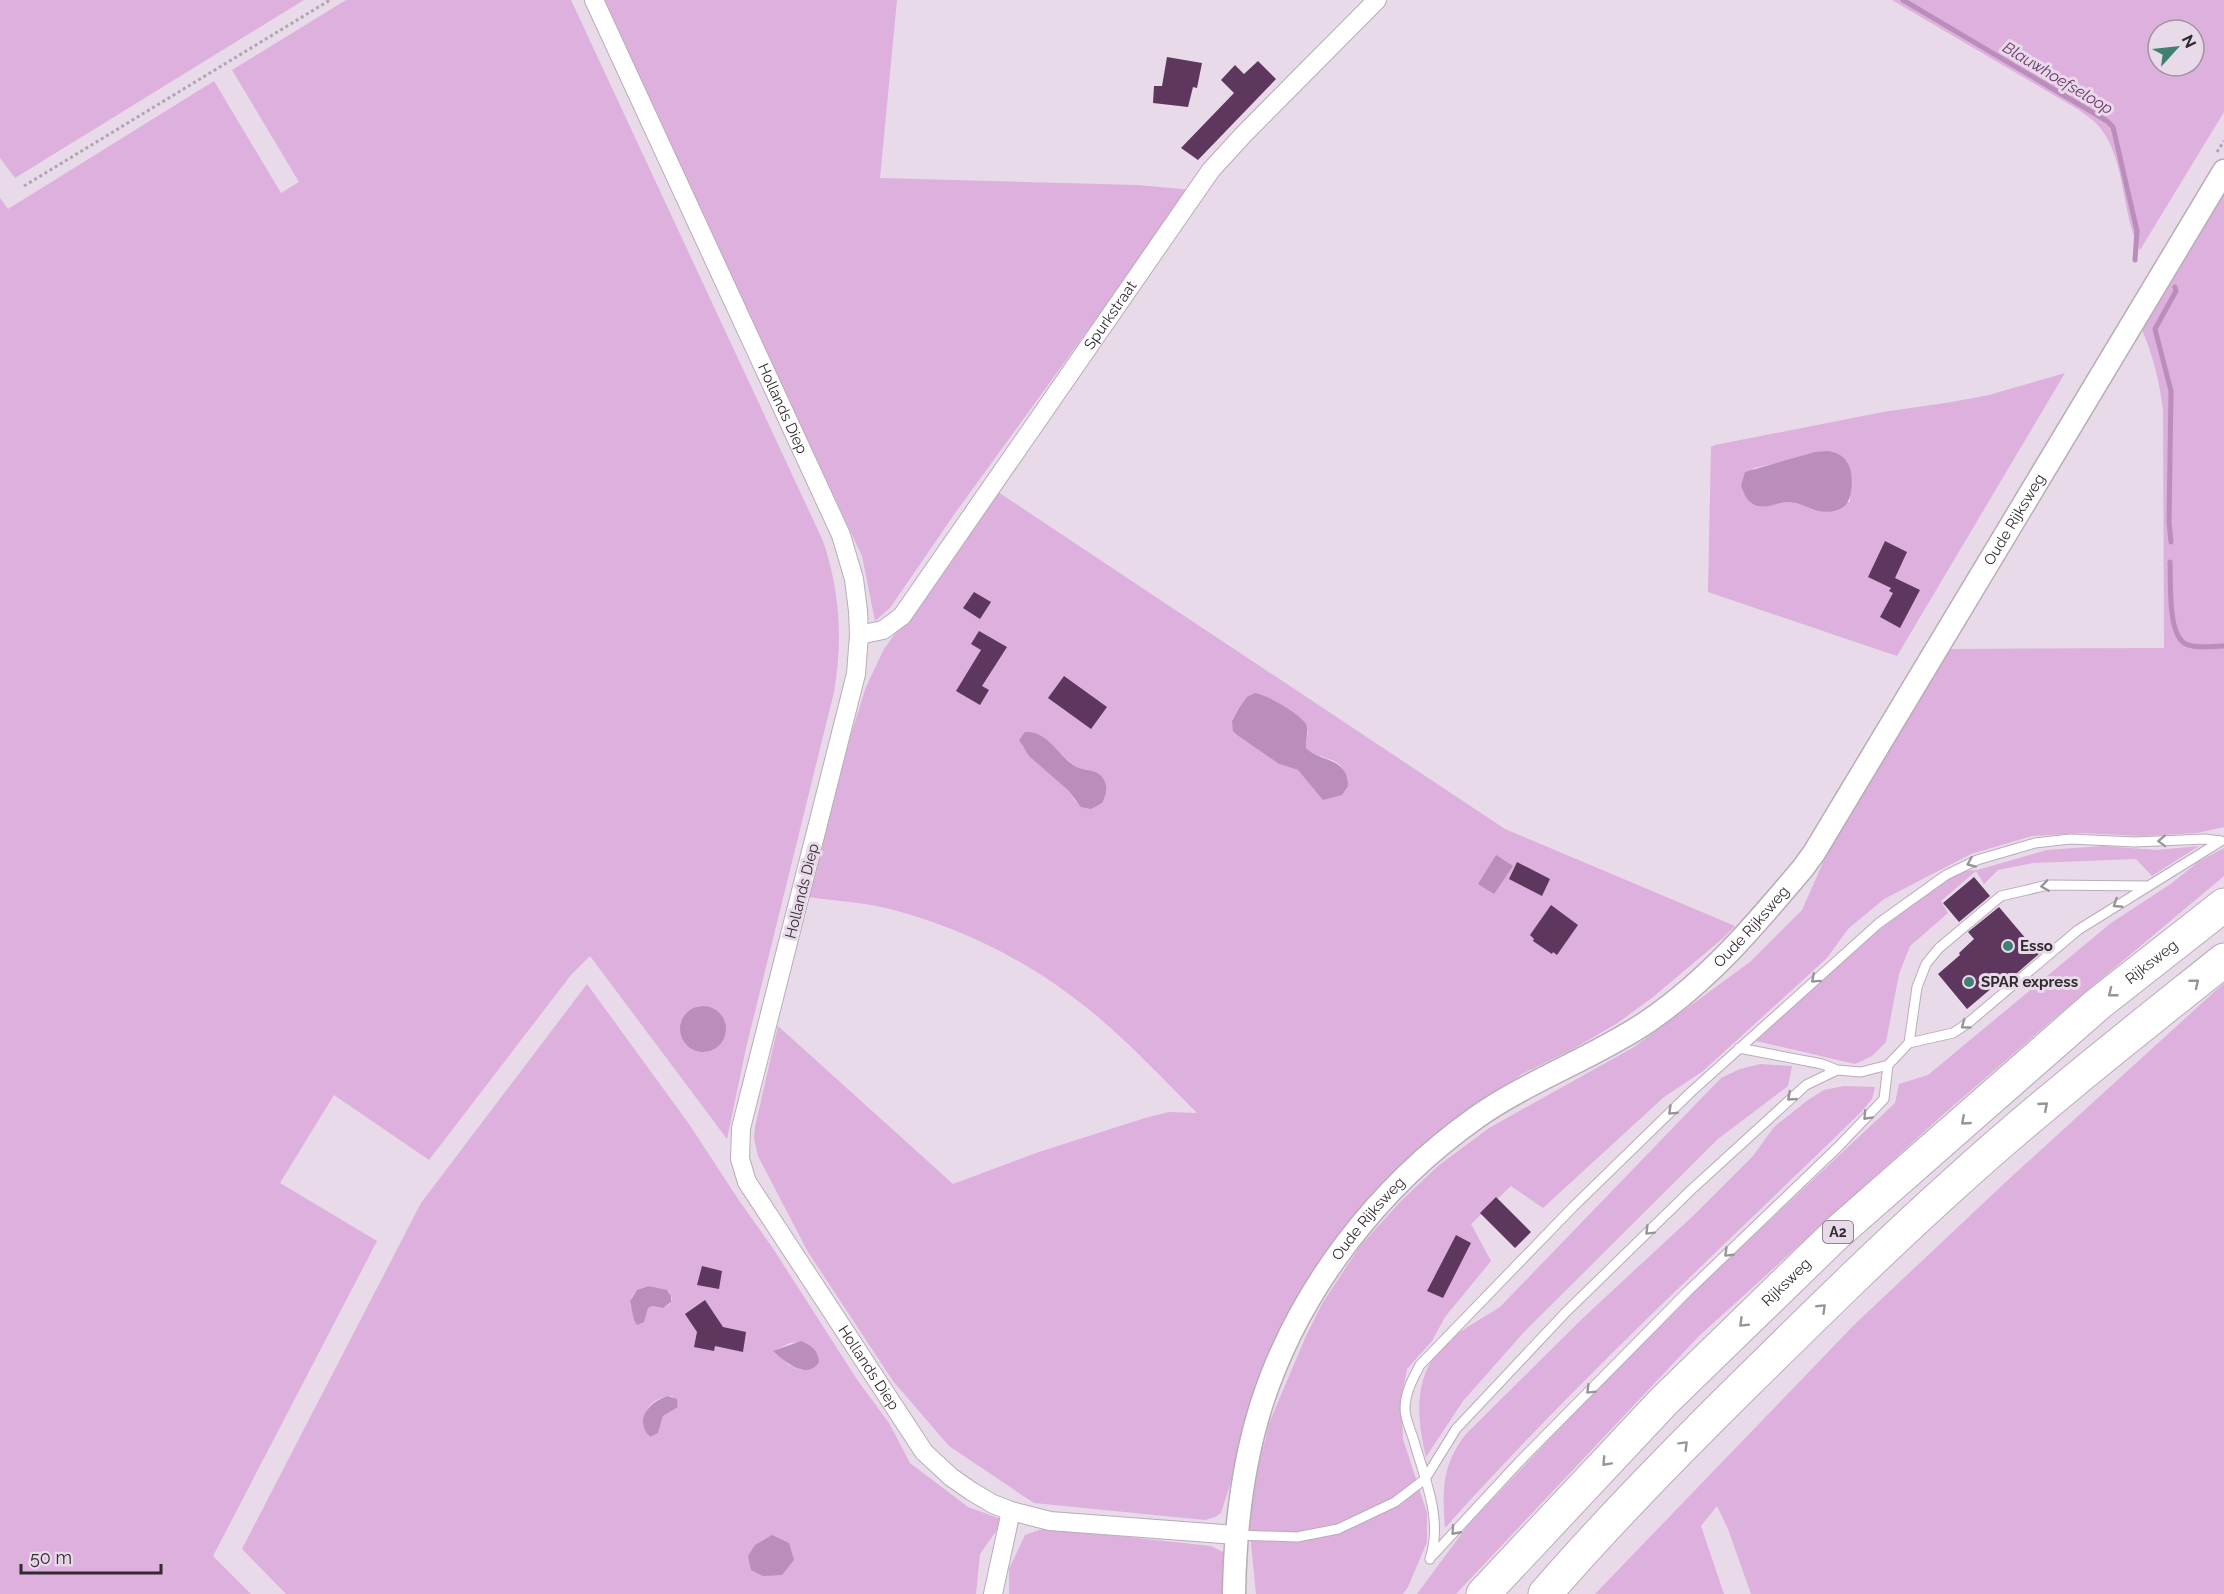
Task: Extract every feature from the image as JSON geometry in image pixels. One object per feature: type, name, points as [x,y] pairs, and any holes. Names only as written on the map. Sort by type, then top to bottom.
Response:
[{"type":"highway","name":"Rijksweg","points":[[1483,1594],[1664,1401],[1837,1233],[2098,1004],[2224,905]]},
{"type":"highway","points":[[1545,1594],[1653,1475],[1827,1303],[1955,1183],[2088,1069],[2224,960]]},
{"type":"highway","points":[[1563,1594],[1599,1532]]},
{"type":"street","name":"Hollands Diep","points":[[594,0],[841,535],[854,579],[859,635],[856,674],[741,1128],[740,1159],[747,1182],[924,1452],[970,1491],[993,1504],[1050,1521],[1236,1535]]},
{"type":"street","name":"Spurkstraat","points":[[859,635],[882,630],[902,616],[1211,170],[1377,0]]},
{"type":"street","name":"Oude Rijksweg","points":[[1234,1594],[1236,1535],[1245,1476],[1262,1406],[1280,1357],[1297,1323],[1346,1244],[1400,1182],[1436,1149],[1478,1116],[1538,1081],[1620,1039],[1670,1005],[1726,956],[1803,868],[2224,171]]},
{"type":"street","points":[[993,1594],[993,1585],[1011,1510]]},
{"type":"lane","points":[[1739,1048],[1822,1064],[1837,1070],[1861,1072],[1888,1065],[1909,1044],[1953,1033],[1968,1023],[2078,930],[2221,841],[2205,839],[2135,842],[2070,839],[2035,843],[1977,860],[1946,875],[1879,923],[1739,1048],[1573,1207],[1420,1365],[1408,1389],[1405,1411],[1434,1512],[1436,1531],[1430,1559],[1528,1453],[1688,1291],[1837,1148],[1884,1099],[1888,1065]]},
{"type":"lane","points":[[1909,1044],[1917,987],[1926,964],[1939,948],[2001,896],[2048,885],[2146,886]]},
{"type":"lane","points":[[1236,1535],[1297,1537],[1338,1529],[1395,1502],[1425,1479],[1456,1429],[1566,1312],[1745,1138],[1806,1085],[1837,1070]]},
{"type":"path","points":[[24,186],[330,0]]},
{"type":"shaded area","points":[[0,0],[304,0],[15,178],[0,158]]},
{"type":"shaded area","points":[[346,0],[571,0],[823,541],[836,597],[839,635],[837,673],[746,1048],[727,1139],[590,956],[571,975],[429,1160],[334,1095],[280,1183],[377,1241],[213,1556],[251,1594],[0,1594],[0,198],[8,209],[214,81],[281,193],[299,182],[232,70]],"holes":[[[699,1006],[715,1011],[725,1025],[719,1045],[706,1052],[686,1045],[681,1034],[684,1017]]]},
{"type":"shaded area","points":[[602,0],[897,0],[880,178],[1137,185],[1193,190],[953,516],[890,608],[875,621],[862,556]]},
{"type":"shaded area","points":[[1892,0],[2224,0],[2224,112],[2140,250],[2129,220],[2115,156],[2099,126],[2091,119]]},
{"type":"shaded area","points":[[2224,183],[2224,827],[2197,833],[2140,836],[2084,833],[2032,836],[1971,854],[1884,899],[1848,929],[1827,958],[1703,1071],[1664,1097],[1543,1208],[1511,1186],[1471,1224],[1491,1261],[1445,1317],[1432,1341],[1407,1369],[1401,1399],[1403,1439],[1427,1513],[1427,1542],[1408,1587],[1403,1594],[1256,1594],[1249,1523],[1259,1464],[1270,1421],[1322,1304],[1360,1246],[1402,1200],[1438,1166],[1489,1128],[1634,1047],[1750,962],[1802,910],[1830,847],[1947,649],[2164,648],[2163,409],[2154,366],[2140,325]]},
{"type":"shaded area","points":[[2065,373],[1897,656],[1708,592],[1711,447],[1883,412],[1989,395]],"holes":[[[1815,452],[1847,461],[1850,473],[1850,502],[1785,502],[1747,499],[1741,486],[1754,468]]]},
{"type":"shaded area","points":[[1828,451],[1843,457],[1851,472],[1851,493],[1846,505],[1842,508],[1827,512],[1789,502],[1758,506],[1749,500],[1741,486],[1745,472],[1815,452]]},
{"type":"shaded area","points":[[998,492],[1505,829],[1735,926],[1653,997],[1616,1024],[1573,1049],[1522,1074],[1454,1121],[1425,1146],[1333,1243],[1300,1291],[1273,1350],[1221,1513],[1215,1517],[1205,1520],[1034,1503],[949,1446],[893,1381],[808,1252],[758,1156],[754,1138],[755,1127],[778,1026],[953,1184],[1039,1152],[1145,1118],[1169,1112],[1197,1113],[1104,1022],[1050,980],[1006,954],[959,932],[910,915],[877,906],[809,897],[845,753],[866,687],[884,649]],"holes":[[[1261,694],[1300,718],[1308,732],[1305,746],[1309,750],[1341,766],[1345,777],[1342,795],[1323,799],[1298,770],[1279,764],[1237,735],[1232,721],[1237,711],[1250,698]],[[1020,737],[1049,742],[1076,768],[1099,774],[1106,784],[1076,802],[1068,790],[1022,746]]]},
{"type":"shaded area","points":[[1255,693],[1291,710],[1303,720],[1307,727],[1306,748],[1339,765],[1344,770],[1348,786],[1342,795],[1323,800],[1298,770],[1279,764],[1233,731],[1232,721],[1239,708],[1247,697]]},
{"type":"shaded area","points":[[1025,732],[1032,732],[1045,739],[1077,767],[1099,774],[1106,787],[1102,803],[1091,809],[1081,807],[1068,790],[1029,756],[1019,740]]},
{"type":"shaded area","points":[[2103,846],[2157,850],[2199,846],[2152,876],[2136,859],[2033,863],[1998,870],[1984,884],[1976,871],[1941,901],[1948,913],[1910,946],[1899,974],[1886,1042],[1872,1056],[1855,1064],[1756,1041],[1863,942],[1957,872],[1977,870],[2047,850]]},
{"type":"shaded area","points":[[2224,848],[2224,876],[1946,1112],[1699,1336],[1456,1594],[1417,1594],[1468,1525],[1661,1322],[1895,1103],[1899,1084],[1928,1075],[2111,923],[2172,883],[2198,862]]},
{"type":"shaded area","points":[[1496,855],[1513,866],[1494,894],[1478,884]]},
{"type":"shaded area","points":[[2224,983],[2224,1594],[1751,1594],[1728,1529],[1717,1506],[1701,1526],[1724,1594],[1595,1594],[1855,1324],[2010,1178]]},
{"type":"shaded area","points":[[587,984],[689,1124],[772,1247],[858,1381],[889,1423],[910,1463],[968,1507],[1004,1520],[980,1554],[976,1594],[286,1594],[242,1549],[421,1203]],"holes":[[[648,1286],[669,1292],[672,1298],[670,1304],[663,1308],[650,1306],[646,1311],[630,1306],[635,1293]],[[805,1342],[819,1357],[801,1370],[789,1365],[774,1351],[790,1343]],[[672,1396],[679,1405],[663,1416],[658,1433],[649,1437],[643,1425],[645,1414],[653,1402]]]},
{"type":"shaded area","points":[[703,1006],[719,1013],[726,1029],[719,1045],[703,1052],[687,1045],[680,1029],[687,1013]]},
{"type":"shaded area","points":[[1760,1064],[1792,1066],[1788,1086],[1718,1139],[1525,1331],[1463,1401],[1426,1457],[1419,1404],[1424,1378],[1436,1354],[1457,1334],[1500,1307],[1721,1078],[1740,1069]]},
{"type":"shaded area","points":[[1844,1086],[1875,1087],[1872,1099],[1861,1112],[1597,1368],[1445,1528],[1445,1478],[1452,1456],[1466,1434],[1584,1317],[1694,1215],[1753,1156],[1774,1127],[1824,1090]]},
{"type":"shaded area","points":[[648,1286],[667,1290],[671,1296],[671,1302],[663,1308],[652,1306],[648,1308],[644,1322],[637,1325],[630,1301],[637,1290]]},
{"type":"shaded area","points":[[801,1341],[813,1348],[819,1358],[819,1362],[808,1370],[802,1370],[783,1360],[773,1351]]},
{"type":"shaded area","points":[[668,1396],[677,1399],[678,1407],[663,1416],[658,1433],[650,1437],[645,1431],[643,1418],[655,1402]]},
{"type":"shaded area","points":[[1045,1528],[1211,1546],[1223,1552],[1226,1557],[1227,1594],[1009,1594],[1009,1569],[1025,1535]]},
{"type":"shaded area","points":[[772,1535],[789,1543],[794,1560],[782,1575],[763,1576],[751,1570],[748,1556],[755,1545]]},
{"type":"building","points":[[1167,57],[1202,63],[1197,88],[1193,87],[1188,107],[1153,103],[1154,86],[1162,86]]},
{"type":"building","points":[[1258,61],[1276,79],[1198,160],[1181,148],[1234,93],[1221,80],[1235,65],[1244,74]]},
{"type":"building","points":[[1885,541],[1907,552],[1895,578],[1920,590],[1900,628],[1880,617],[1893,593],[1889,591],[1891,588],[1868,577]]},
{"type":"building","points":[[974,592],[991,602],[980,619],[963,608]]},
{"type":"building","points":[[979,631],[1007,647],[982,686],[989,690],[980,705],[956,691],[981,650],[971,644]]},
{"type":"building","points":[[1064,676],[1107,707],[1091,729],[1048,698]]},
{"type":"building","points":[[1517,862],[1550,879],[1542,896],[1509,879]]},
{"type":"building","points":[[1974,877],[1990,896],[1959,922],[1943,903]]},
{"type":"building","points":[[1551,905],[1578,925],[1557,955],[1533,941],[1530,935]]},
{"type":"building","points":[[1999,907],[2039,954],[2009,980],[2006,976],[1967,1009],[1938,974],[1974,939],[1968,932]]},
{"type":"building","points":[[1496,1197],[1531,1232],[1515,1248],[1480,1213]]},
{"type":"building","points":[[1456,1235],[1471,1243],[1443,1298],[1427,1291]]},
{"type":"building","points":[[702,1266],[722,1271],[719,1289],[697,1285]]},
{"type":"building","points":[[705,1300],[723,1327],[746,1332],[743,1352],[715,1346],[714,1351],[694,1347],[697,1332],[685,1314]]},
{"type":"waterway","name":"Blauwhoefseloop","points":[[1903,0],[2107,121],[2113,127],[2137,231],[2135,260]]},
{"type":"waterway","name":"Blauwhoefseloop","points":[[2171,542],[2169,523],[2171,391],[2155,329],[2176,291],[2175,287]]},
{"type":"waterway","name":"Blauwhoefseloop","points":[[2170,562],[2173,619],[2180,639],[2186,644],[2195,646],[2224,646]]},
{"type":"place","name":"Esso","points":[[2008,946]]},
{"type":"place","name":"SPAR express","points":[[1969,982]]}]
